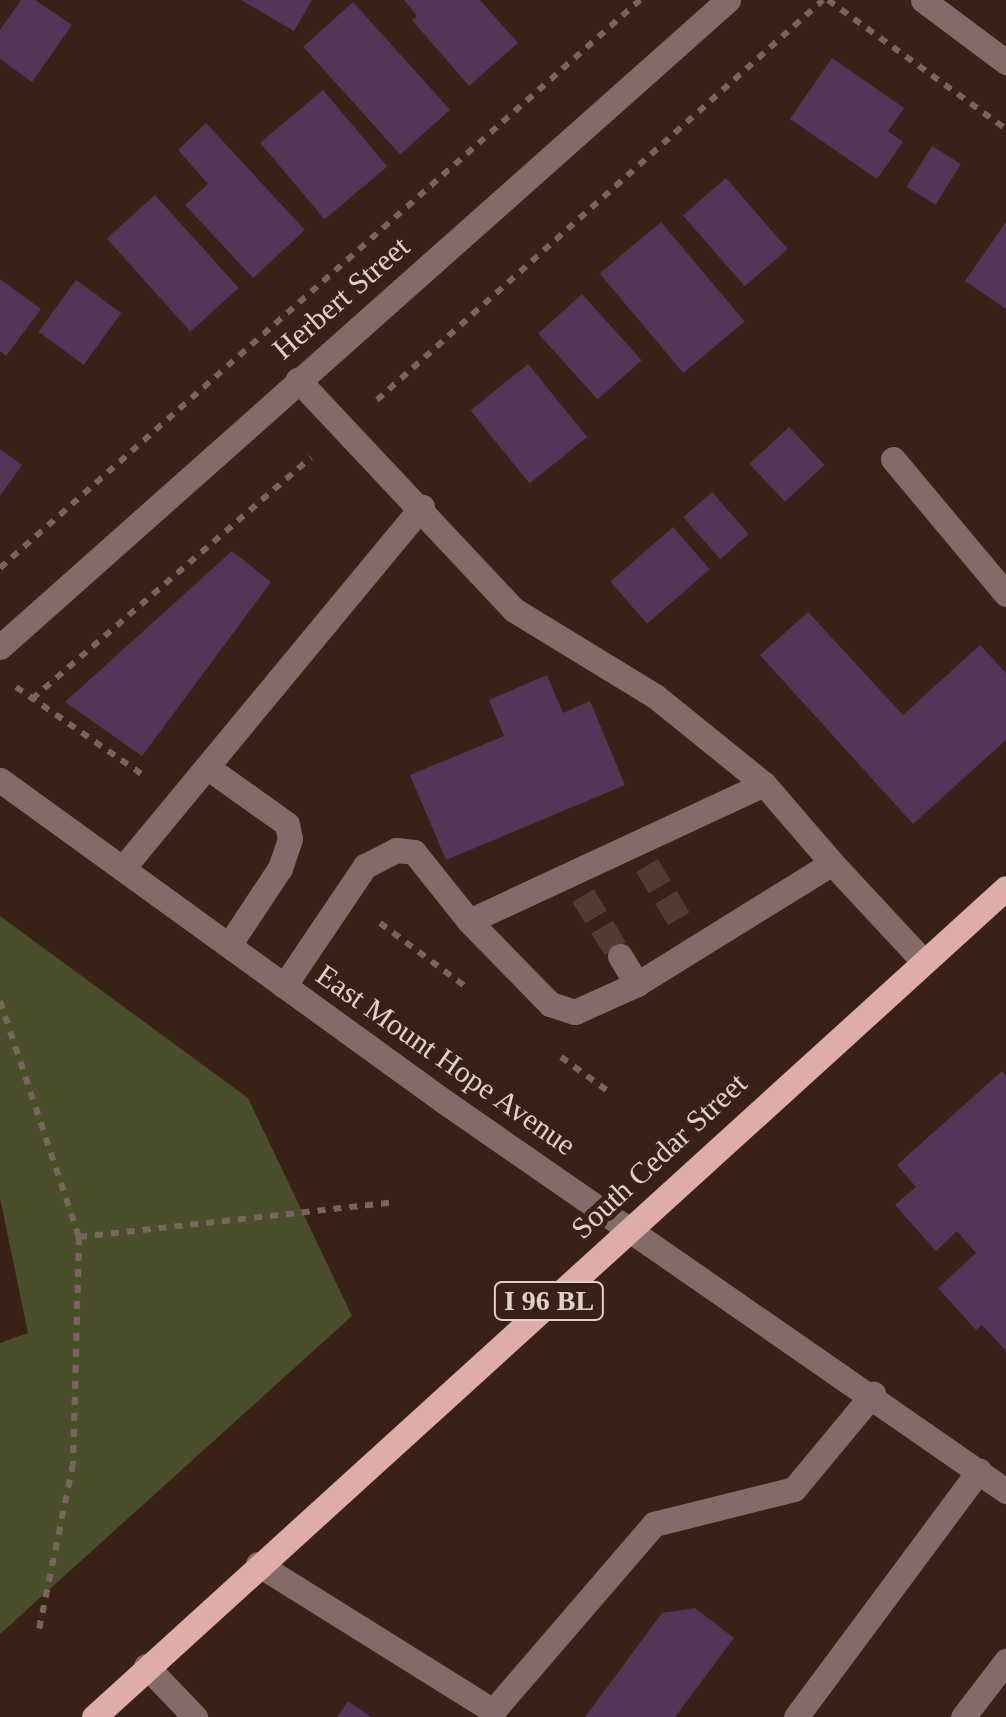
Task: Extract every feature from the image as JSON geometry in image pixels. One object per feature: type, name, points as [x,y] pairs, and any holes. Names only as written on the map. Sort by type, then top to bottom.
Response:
[{"type":"main road","name":"South Cedar Street","points":[[94,1717],[922,960],[1006,888]]},
{"type":"street","name":"Herbert Street","points":[[0,647],[728,0]]},
{"type":"street","points":[[923,0],[1006,62]]},
{"type":"street","points":[[298,380],[422,507],[514,610],[655,696],[764,784],[922,960]]},
{"type":"street","points":[[893,459],[1006,594]]},
{"type":"street","points":[[123,868],[422,507]]},
{"type":"street","points":[[206,767],[286,824],[290,839],[280,868],[230,942]]},
{"type":"street","name":"East Mount Hope Avenue","points":[[0,780],[230,942],[284,986],[1006,1491]]},
{"type":"street","points":[[469,922],[577,885],[642,855],[764,784]]},
{"type":"street","points":[[284,986],[365,866],[396,850],[414,852],[469,922],[550,1004],[575,1012],[638,984],[689,938],[832,863]]},
{"type":"street","points":[[620,956],[638,984]]},
{"type":"street","points":[[258,1564],[493,1711],[654,1524],[794,1489],[872,1394]]},
{"type":"street","points":[[796,1717],[978,1472]]},
{"type":"street","points":[[962,1717],[1006,1661]]},
{"type":"street","points":[[146,1666],[195,1717]]},
{"type":"path","points":[[0,568],[640,0]]},
{"type":"path","points":[[32,699],[345,429],[825,0],[1006,129]]},
{"type":"path","points":[[0,1001],[79,1237],[72,1464],[38,1635]]},
{"type":"path","points":[[79,1237],[389,1203]]},
{"type":"green space","points":[[0,916],[248,1098],[352,1316],[0,1634],[0,1343],[28,1333],[0,1198]]},
{"type":"building","points":[[21,0],[35,0],[72,25],[32,82],[0,59],[0,30]]},
{"type":"building","points":[[241,0],[312,0],[294,31]]},
{"type":"building","points":[[404,0],[480,0],[518,43],[469,86],[412,20],[417,16]]},
{"type":"building","points":[[353,2],[450,110],[400,155],[303,47]]},
{"type":"building","points":[[832,58],[904,108],[888,131],[903,142],[877,179],[790,119]]},
{"type":"building","points":[[323,90],[387,167],[324,219],[260,143]]},
{"type":"building","points":[[206,123],[305,230],[253,278],[185,205],[208,184],[178,150]]},
{"type":"building","points":[[932,146],[961,164],[935,205],[907,187]]},
{"type":"building","points":[[726,178],[788,249],[745,286],[683,215]]},
{"type":"building","points":[[155,195],[239,288],[190,331],[107,238]]},
{"type":"building","points":[[661,222],[745,322],[683,373],[600,273]]},
{"type":"building","points":[[1006,222],[1006,309],[965,281]]},
{"type":"building","points":[[0,279],[41,309],[6,356],[0,351]]},
{"type":"building","points":[[76,280],[121,313],[84,365],[38,332]]},
{"type":"building","points":[[582,294],[642,360],[598,400],[538,333]]},
{"type":"building","points":[[528,364],[587,437],[530,484],[470,411]]},
{"type":"building","points":[[789,427],[824,465],[785,502],[750,464]]},
{"type":"building","points":[[0,449],[22,465],[0,496]]},
{"type":"building","points":[[712,492],[749,534],[720,559],[683,517]]},
{"type":"building","points":[[673,527],[710,569],[647,624],[610,581]]},
{"type":"building","points":[[232,551],[271,582],[142,756],[65,702]]},
{"type":"building","points":[[808,612],[903,715],[980,645],[1006,673],[1006,740],[913,824],[760,655]]},
{"type":"building","points":[[547,675],[563,713],[590,701],[625,785],[446,860],[410,775],[504,736],[489,700]]},
{"type":"building","points":[[1002,1071],[1006,1075],[1006,1351],[982,1325],[976,1330],[938,1288],[976,1253],[957,1231],[936,1251],[895,1205],[916,1187],[897,1165]]},
{"type":"building","points":[[695,1608],[734,1638],[675,1717],[585,1717],[662,1613]]},
{"type":"building","points":[[348,1701],[371,1717],[337,1717]]},
{"type":"tunnel","points":[[647,865],[684,927]]},
{"type":"tunnel","points":[[583,895],[620,956]]}]
